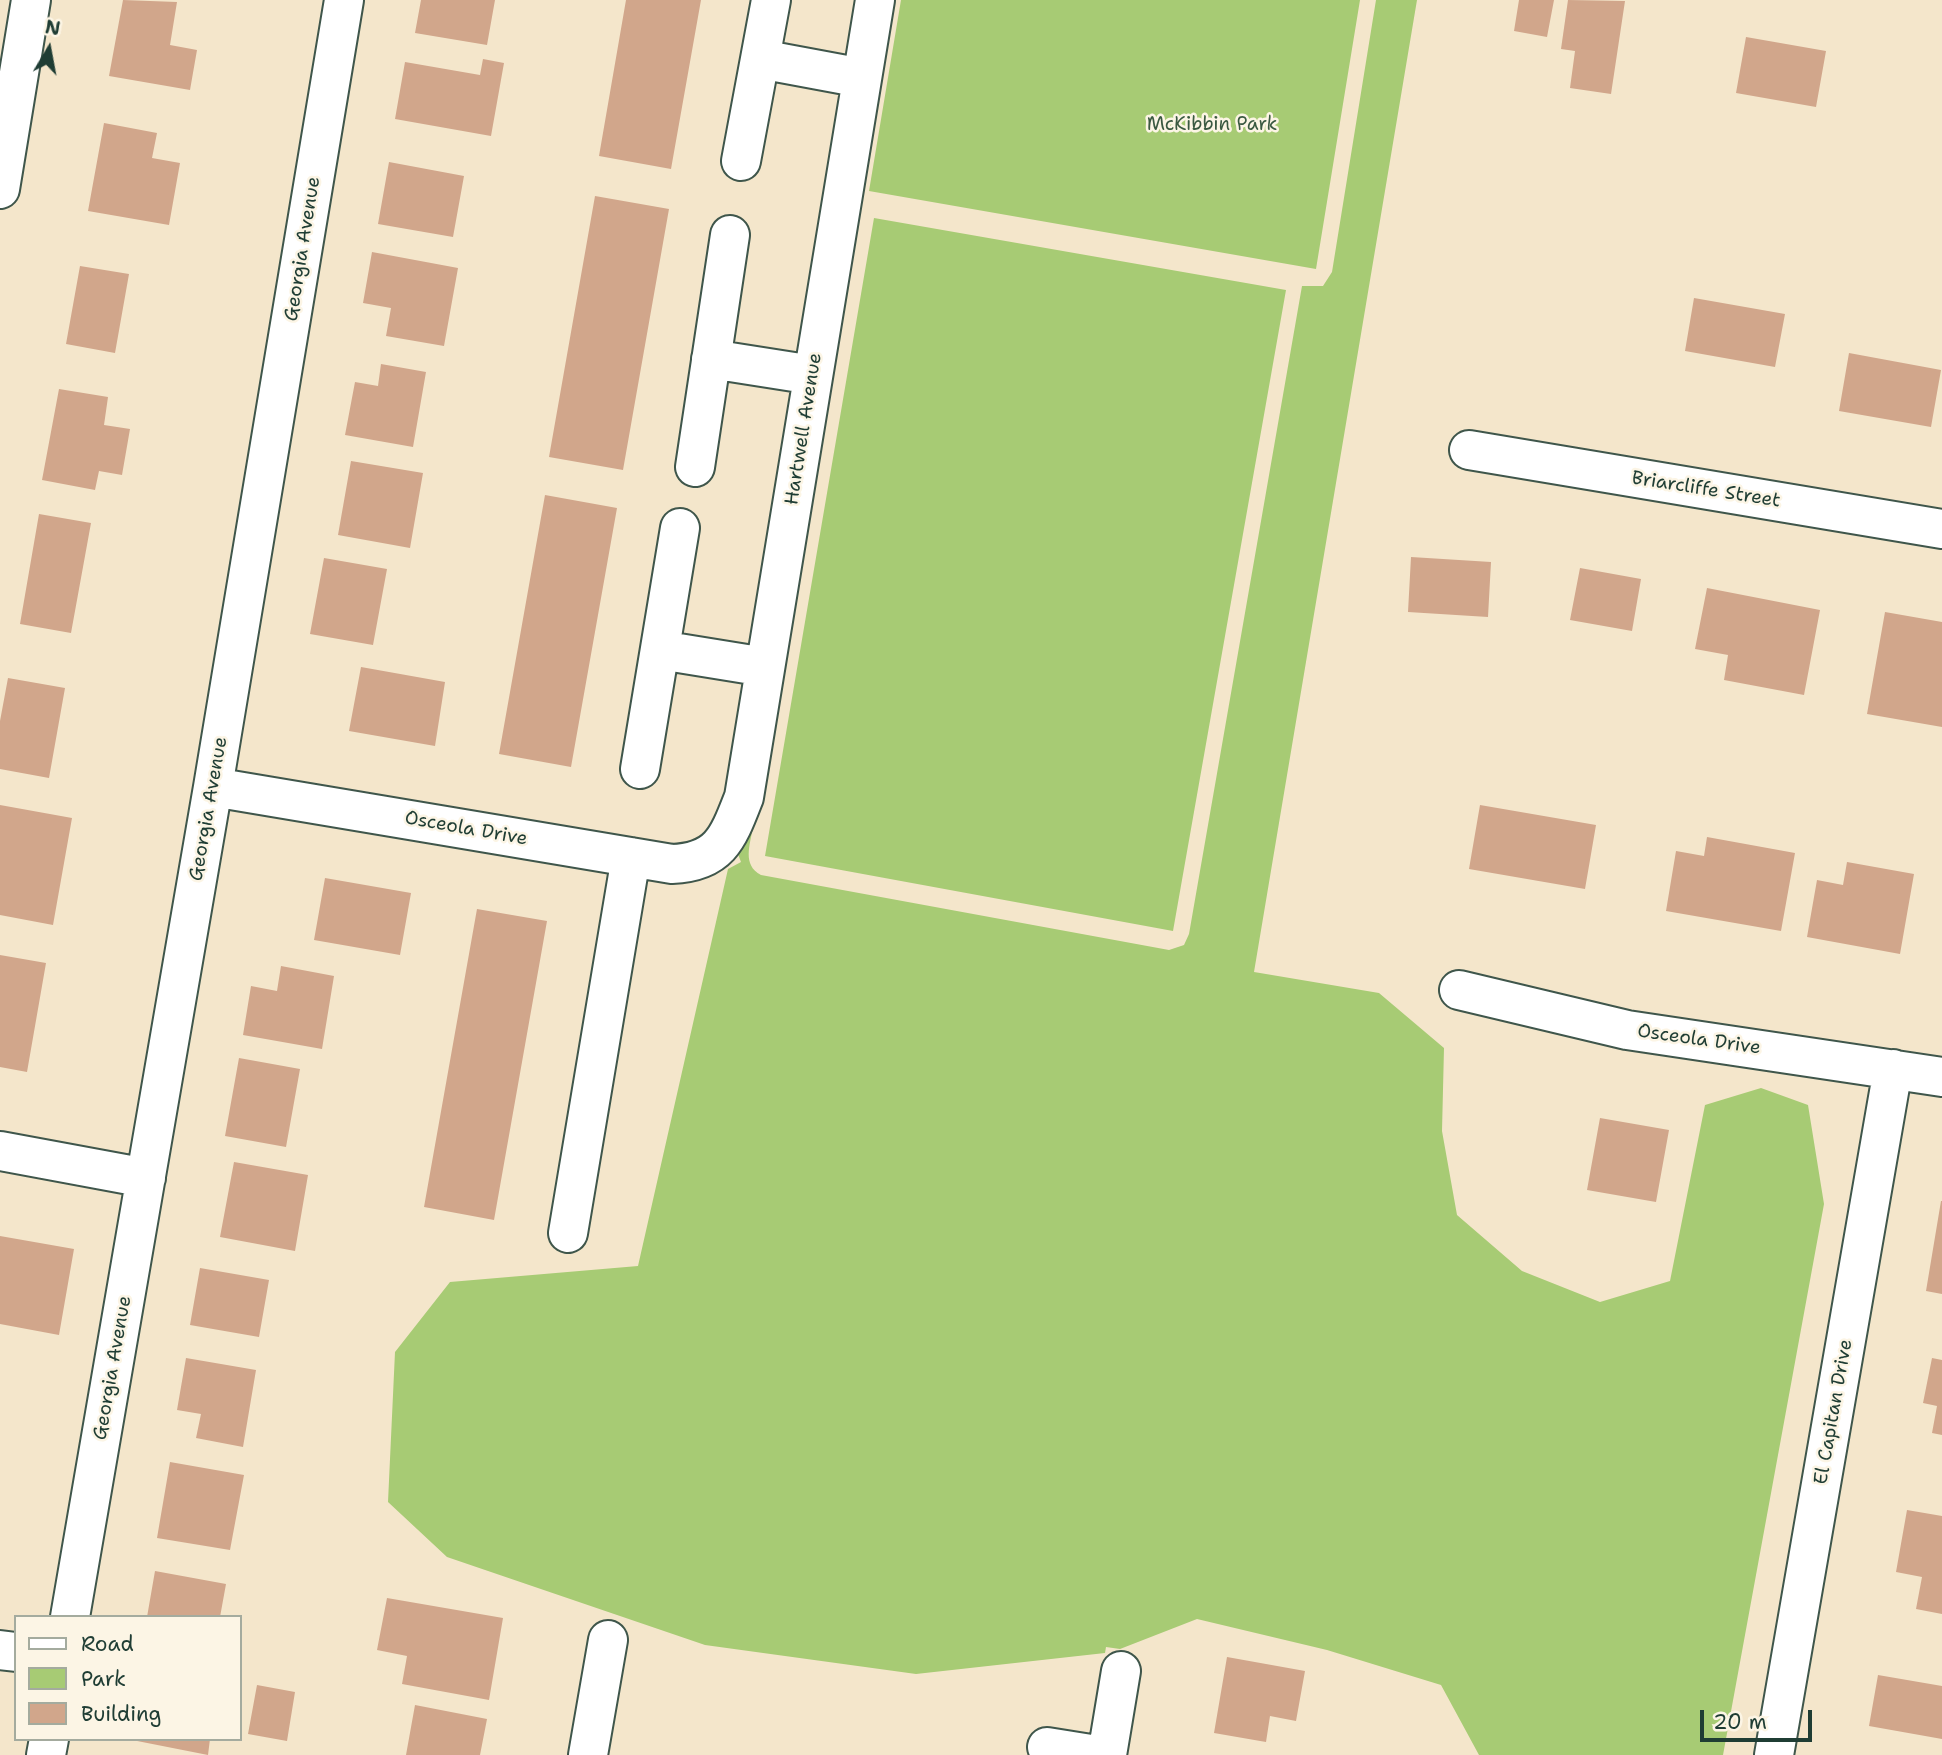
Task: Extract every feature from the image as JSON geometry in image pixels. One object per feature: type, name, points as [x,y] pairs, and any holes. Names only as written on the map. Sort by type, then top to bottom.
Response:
[{"type":"street","points":[[0,189],[31,0]]},
{"type":"street","name":"Georgia Avenue","points":[[70,1615],[214,787],[344,0]]},
{"type":"street","points":[[741,160],[771,0]]},
{"type":"street","name":"Hartwell Avenue","points":[[716,852],[732,829],[744,797],[875,0]]},
{"type":"street","points":[[760,59],[862,78]]},
{"type":"street","points":[[695,467],[730,235]]},
{"type":"street","points":[[711,359],[813,375]]},
{"type":"street","name":"Briarcliffe Street","points":[[1469,450],[1942,529]]},
{"type":"street","points":[[640,768],[680,528]]},
{"type":"street","points":[[660,650],[765,667]]},
{"type":"street","name":"Osceola Drive","points":[[214,787],[671,864],[694,863],[716,852]]},
{"type":"street","points":[[568,1233],[631,857]]},
{"type":"street","name":"Osceola Drive","points":[[1459,990],[1627,1030],[1942,1077]]},
{"type":"street","name":"El Capitan Drive","points":[[1774,1755],[1893,1069]]},
{"type":"street","points":[[0,1151],[146,1178]]},
{"type":"street","points":[[588,1755],[608,1640]]},
{"type":"street","points":[[1107,1755],[1121,1671]]},
{"type":"street","points":[[1047,1747],[1097,1755]]},
{"type":"green space","name":"McKibbin Park","points":[[901,0],[1360,0],[1316,269],[869,191]]},
{"type":"green space","points":[[1376,0],[1417,0],[1254,972],[1379,993],[1444,1048],[1442,1131],[1457,1215],[1522,1271],[1600,1302],[1670,1281],[1705,1105],[1761,1088],[1808,1105],[1824,1204],[1723,1755],[1479,1755],[1441,1685],[1327,1650],[1197,1619],[1120,1649],[1106,1647],[1105,1653],[916,1674],[705,1645],[447,1557],[388,1502],[395,1352],[450,1282],[638,1266],[728,869],[741,862],[738,854],[753,827],[749,860],[755,871],[761,875],[1169,950],[1184,945],[1189,934],[1302,286],[1323,286],[1332,272]]},
{"type":"green space","points":[[874,218],[1286,290],[1173,931],[765,856]]},
{"type":"building","points":[[123,0],[177,2],[170,45],[197,50],[190,90],[109,76]]},
{"type":"building","points":[[421,0],[495,0],[487,45],[415,33]]},
{"type":"building","points":[[626,0],[701,0],[671,169],[599,156]]},
{"type":"building","points":[[1519,0],[1554,0],[1547,37],[1514,31]]},
{"type":"building","points":[[1568,0],[1625,1],[1611,94],[1570,88],[1575,51],[1561,49]]},
{"type":"building","points":[[1746,37],[1826,51],[1816,107],[1736,93]]},
{"type":"building","points":[[483,59],[504,63],[491,136],[395,119],[405,62],[480,75]]},
{"type":"building","points":[[104,123],[157,133],[152,158],[180,163],[169,225],[88,211]]},
{"type":"building","points":[[389,162],[464,176],[453,237],[378,224]]},
{"type":"building","points":[[595,196],[669,209],[623,470],[549,457]]},
{"type":"building","points":[[372,252],[458,268],[444,346],[386,336],[391,308],[363,303]]},
{"type":"building","points":[[80,266],[129,274],[115,353],[66,344]]},
{"type":"building","points":[[1694,298],[1785,314],[1775,367],[1685,351]]},
{"type":"building","points":[[1849,353],[1941,370],[1931,427],[1839,411]]},
{"type":"building","points":[[381,364],[426,372],[413,447],[345,435],[355,382],[378,386]]},
{"type":"building","points":[[59,389],[108,397],[104,425],[130,429],[122,475],[99,471],[95,490],[42,480]]},
{"type":"building","points":[[351,461],[423,473],[410,548],[338,535]]},
{"type":"building","points":[[545,495],[617,508],[571,767],[499,754]]},
{"type":"building","points":[[39,514],[91,523],[71,633],[20,624]]},
{"type":"building","points":[[1411,557],[1491,562],[1488,617],[1408,612]]},
{"type":"building","points":[[324,558],[387,569],[373,645],[310,634]]},
{"type":"building","points":[[1580,568],[1641,579],[1632,631],[1570,620]]},
{"type":"building","points":[[1707,588],[1820,610],[1804,695],[1724,680],[1728,655],[1695,649]]},
{"type":"building","points":[[1885,612],[1942,622],[1942,727],[1867,714]]},
{"type":"building","points":[[361,667],[445,682],[435,746],[349,731]]},
{"type":"building","points":[[8,678],[65,688],[49,778],[0,769],[0,721]]},
{"type":"building","points":[[0,805],[72,818],[53,925],[0,915]]},
{"type":"building","points":[[1480,805],[1596,825],[1585,889],[1469,869]]},
{"type":"building","points":[[1707,837],[1795,853],[1781,931],[1666,911],[1676,851],[1704,856]]},
{"type":"building","points":[[1847,862],[1914,874],[1900,954],[1807,937],[1817,880],[1843,885]]},
{"type":"building","points":[[325,878],[411,893],[400,955],[314,940]]},
{"type":"building","points":[[477,909],[547,921],[494,1220],[424,1207]]},
{"type":"building","points":[[0,955],[46,963],[27,1072],[0,1067]]},
{"type":"building","points":[[281,966],[334,976],[322,1049],[243,1035],[251,986],[277,991]]},
{"type":"building","points":[[239,1058],[300,1069],[286,1147],[225,1136]]},
{"type":"building","points":[[1600,1118],[1669,1130],[1656,1202],[1587,1190]]},
{"type":"building","points":[[234,1162],[308,1175],[295,1251],[220,1237]]},
{"type":"building","points":[[1942,1201],[1942,1294],[1926,1291]]},
{"type":"building","points":[[0,1236],[74,1249],[59,1335],[0,1324]]},
{"type":"building","points":[[200,1268],[269,1280],[259,1337],[190,1325]]},
{"type":"building","points":[[186,1358],[256,1370],[243,1447],[196,1438],[201,1414],[177,1410]]},
{"type":"building","points":[[1932,1358],[1942,1360],[1942,1435],[1932,1433],[1937,1406],[1923,1403]]},
{"type":"building","points":[[170,1462],[244,1475],[230,1550],[157,1538]]},
{"type":"building","points":[[1907,1510],[1942,1516],[1942,1614],[1916,1609],[1922,1577],[1896,1572]]},
{"type":"building","points":[[155,1571],[226,1584],[220,1615],[147,1615]]},
{"type":"building","points":[[387,1598],[503,1618],[489,1700],[402,1684],[407,1656],[377,1650]]},
{"type":"building","points":[[1227,1657],[1305,1671],[1296,1721],[1270,1716],[1266,1742],[1214,1733]]},
{"type":"building","points":[[1878,1675],[1942,1686],[1942,1739],[1869,1726]]},
{"type":"building","points":[[257,1685],[295,1692],[287,1741],[248,1734]]},
{"type":"building","points":[[415,1705],[487,1719],[480,1755],[406,1755]]},
{"type":"building","points":[[137,1741],[210,1741],[208,1755]]}]
